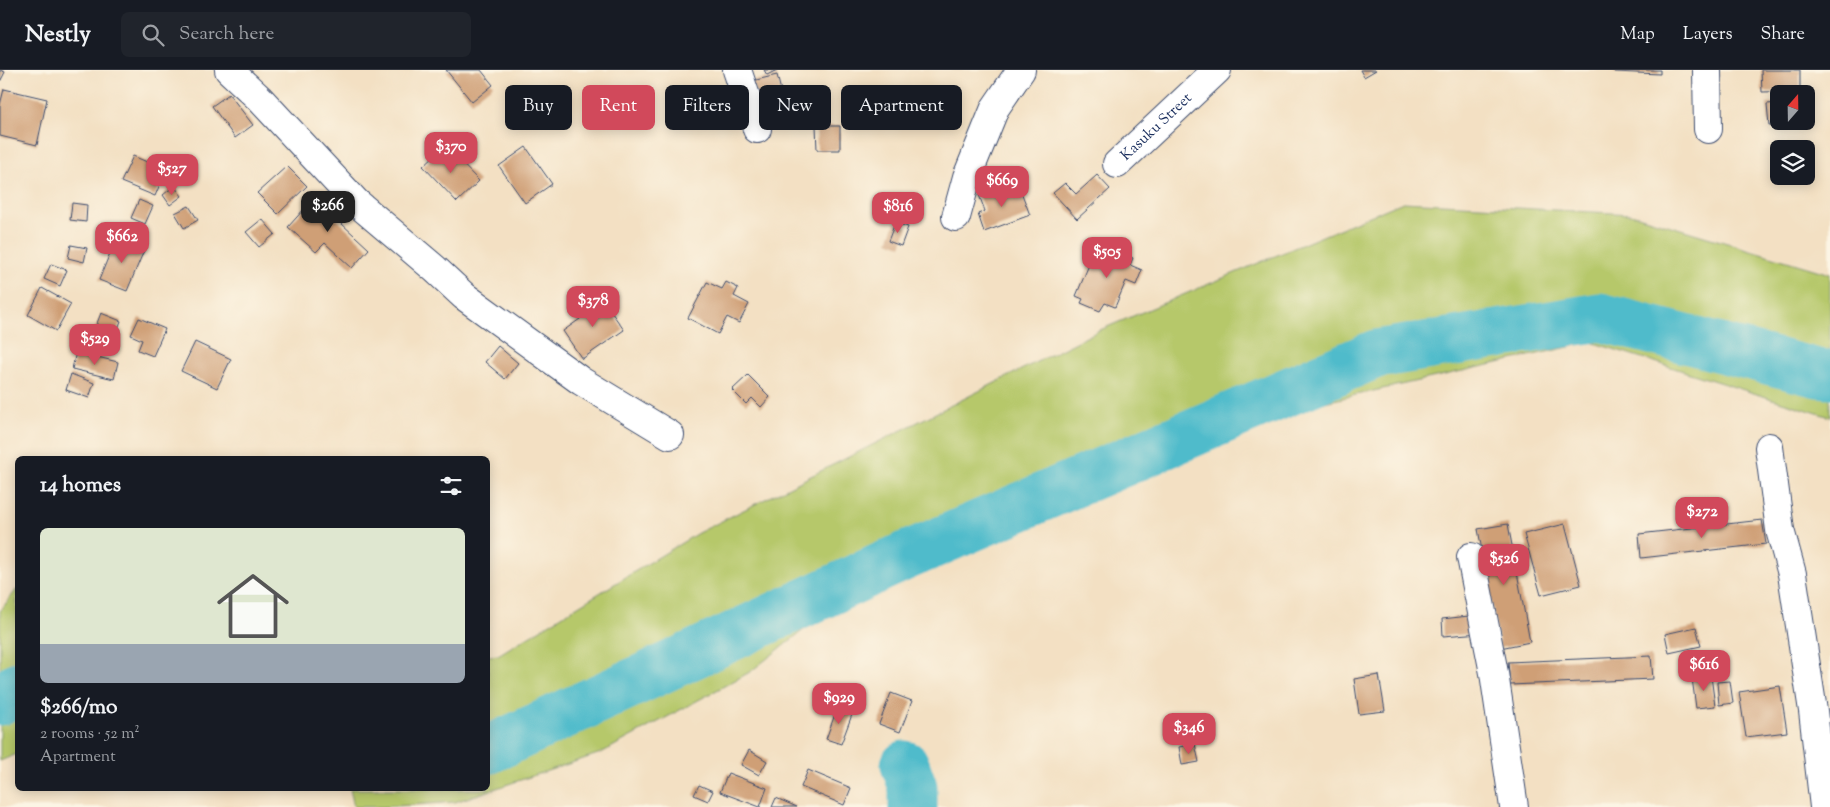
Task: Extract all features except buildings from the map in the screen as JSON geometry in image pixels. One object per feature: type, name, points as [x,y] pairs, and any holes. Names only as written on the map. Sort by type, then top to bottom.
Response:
[{"type":"street","points":[[229,70],[260,99],[356,202],[464,296],[581,381],[670,435]]},
{"type":"street","points":[[737,70],[757,129]]},
{"type":"street","points":[[956,217],[967,177],[995,108],[1021,70]]},
{"type":"street","name":"Kasuku Street","points":[[1117,164],[1217,70]]},
{"type":"street","points":[[1707,70],[1708,129]]},
{"type":"street","points":[[1768,447],[1780,530],[1792,574],[1813,711],[1824,807]]},
{"type":"street","points":[[1470,557],[1494,673],[1514,807]]},
{"type":"green space","points":[[1403,202],[1631,214],[1830,274],[1830,417],[1591,342],[1196,431],[894,559],[750,672],[601,753],[490,790],[490,656],[498,655],[698,533],[1100,330]]},
{"type":"green space","points":[[15,592],[15,755],[0,761],[0,611]]},
{"type":"green space","points":[[350,791],[488,791],[455,802],[354,807]]},
{"type":"waterway","points":[[490,749],[903,557],[1376,354],[1600,317],[1818,373],[1830,374]]},
{"type":"waterway","points":[[0,701],[15,688]]},
{"type":"waterway","points":[[905,765],[913,787],[913,807]]}]
